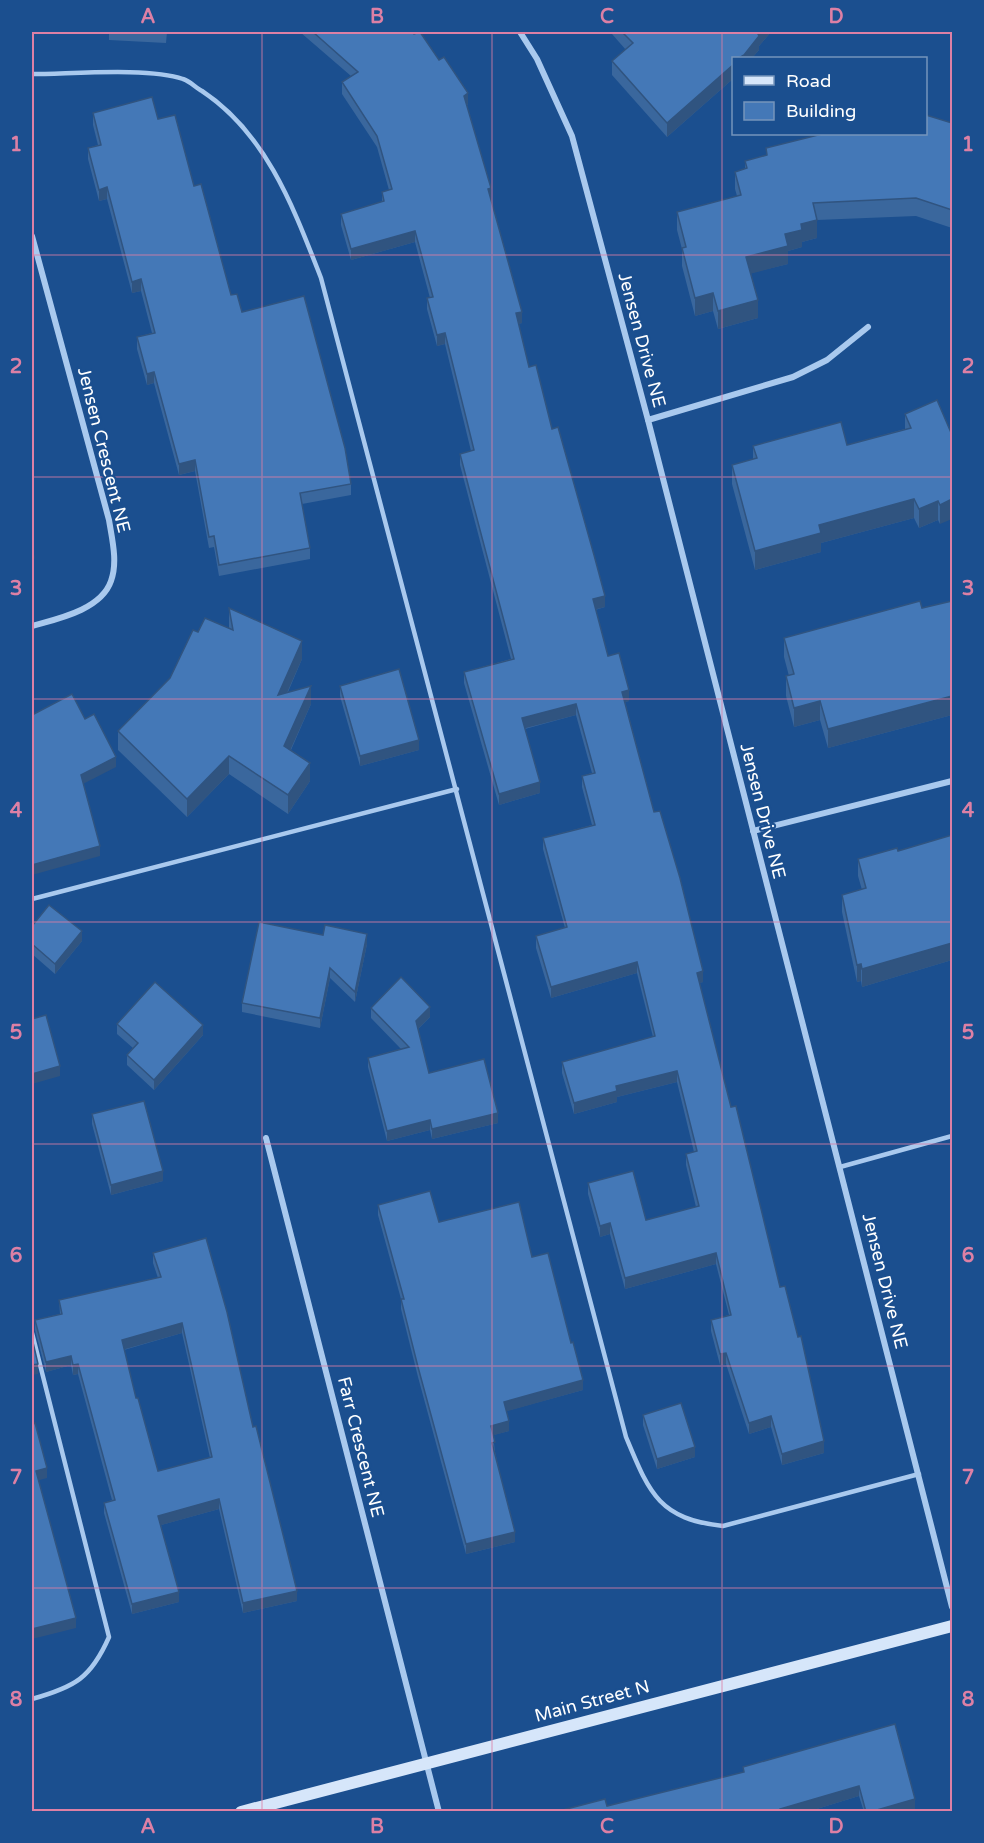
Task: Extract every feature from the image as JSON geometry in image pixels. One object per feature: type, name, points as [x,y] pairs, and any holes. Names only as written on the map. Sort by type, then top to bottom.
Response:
[{"type":"main road","name":"Main Street N","points":[[241,1812],[952,1626]]},
{"type":"street","name":"Jensen Drive NE","points":[[520,32],[537,59],[572,136],[648,420],[952,1607]]},
{"type":"street","name":"Jensen Crescent NE","points":[[32,236],[108,520],[114,554],[111,582],[93,603],[67,617],[32,626]]},
{"type":"street","points":[[648,420],[794,377],[827,360],[868,327]]},
{"type":"street","points":[[753,831],[952,781]]},
{"type":"street","name":"Farr Crescent NE","points":[[266,1137],[439,1812]]},
{"type":"lane","points":[[32,74],[151,74],[184,79],[219,102],[253,137],[292,205],[321,278],[626,1437],[644,1481],[663,1506],[696,1523],[723,1526],[919,1474]]},
{"type":"lane","points":[[32,899],[457,789]]},
{"type":"lane","points":[[840,1167],[952,1136]]},
{"type":"lane","points":[[32,1333],[110,1637],[99,1660],[80,1681],[32,1698]]},
{"type":"building","points":[[313,32],[411,32],[414,34],[420,32],[439,60],[444,57],[468,93],[464,96],[491,188],[488,189],[522,312],[516,313],[529,367],[536,365],[552,429],[558,427],[594,555],[605,596],[593,599],[608,656],[619,653],[629,690],[622,692],[654,812],[660,811],[680,878],[703,971],[697,973],[731,1107],[736,1106],[780,1287],[785,1286],[798,1337],[801,1336],[824,1441],[782,1454],[771,1416],[749,1423],[726,1353],[720,1354],[711,1320],[731,1315],[716,1253],[625,1278],[610,1223],[600,1226],[588,1183],[633,1171],[646,1220],[699,1206],[686,1154],[697,1151],[677,1071],[616,1086],[617,1091],[574,1103],[562,1062],[655,1036],[637,962],[551,987],[536,936],[567,927],[543,838],[595,825],[582,776],[595,773],[576,704],[522,718],[540,782],[499,794],[464,672],[514,659],[460,454],[474,450],[445,333],[437,335],[427,298],[433,297],[415,231],[351,249],[341,214],[384,201],[382,192],[392,189],[377,136],[342,82],[358,72]]},
{"type":"building","points":[[622,32],[759,32],[759,36],[744,55],[732,57],[732,66],[667,123],[612,61],[633,43]]},
{"type":"building","points":[[152,97],[158,119],[175,115],[194,186],[201,184],[231,295],[237,294],[242,312],[304,296],[345,448],[351,484],[300,493],[310,548],[219,565],[214,536],[209,537],[195,460],[179,464],[154,372],[147,374],[137,337],[155,333],[141,279],[132,282],[107,187],[99,190],[88,148],[101,145],[93,113]]},
{"type":"building","points":[[927,115],[952,123],[952,210],[916,198],[813,203],[817,220],[801,224],[802,230],[785,234],[788,246],[746,257],[758,300],[718,311],[713,293],[695,298],[682,248],[686,247],[677,212],[741,195],[735,172],[747,168],[745,161],[767,155],[766,148],[818,135],[927,135]]},
{"type":"building","points":[[937,400],[952,435],[952,499],[940,505],[938,501],[919,509],[914,499],[819,525],[821,533],[755,551],[732,465],[757,458],[753,446],[841,422],[847,445],[911,428],[905,414]]},
{"type":"building","points":[[920,601],[922,608],[952,601],[952,696],[828,729],[820,701],[794,708],[786,676],[794,674],[784,638]]},
{"type":"building","points":[[229,608],[302,641],[278,695],[311,686],[284,746],[310,763],[288,795],[229,756],[187,799],[118,731],[170,678],[193,630],[198,632],[205,618],[233,630]]},
{"type":"building","points":[[399,669],[419,740],[360,756],[340,686]]},
{"type":"building","points":[[72,694],[85,719],[94,714],[116,757],[81,775],[100,846],[32,865],[32,715]]},
{"type":"building","points":[[952,835],[952,943],[862,969],[861,964],[857,965],[842,895],[866,888],[858,859],[897,848],[898,851]]},
{"type":"building","points":[[49,905],[82,931],[55,964],[32,944],[32,926]]},
{"type":"building","points":[[259,922],[323,935],[325,925],[367,934],[355,992],[330,968],[320,1018],[242,1003]]},
{"type":"building","points":[[401,977],[430,1007],[416,1021],[429,1073],[484,1059],[498,1113],[432,1129],[430,1120],[387,1131],[368,1058],[409,1047],[371,1008]]},
{"type":"building","points":[[155,982],[203,1025],[154,1080],[127,1055],[138,1043],[117,1024]]},
{"type":"building","points":[[46,1015],[60,1066],[32,1074],[32,1019]]},
{"type":"building","points":[[144,1101],[163,1171],[111,1185],[92,1114]]},
{"type":"building","points":[[430,1191],[439,1222],[519,1202],[532,1257],[548,1253],[583,1380],[504,1402],[509,1421],[491,1426],[495,1442],[492,1443],[515,1532],[466,1544],[418,1367],[401,1299],[404,1299],[378,1205]]},
{"type":"building","points":[[206,1238],[227,1312],[253,1427],[256,1426],[297,1591],[243,1603],[219,1499],[158,1516],[179,1592],[132,1604],[104,1503],[115,1500],[78,1364],[73,1365],[71,1356],[46,1362],[35,1320],[62,1314],[59,1300],[161,1277],[153,1253]],"holes":[[[182,1323],[212,1457],[158,1471],[138,1398],[136,1398],[122,1340]]]},
{"type":"building","points":[[32,1338],[38,1364],[32,1365]]},
{"type":"building","points":[[681,1403],[695,1447],[657,1459],[643,1415]]},
{"type":"building","points":[[35,1423],[47,1468],[36,1471],[76,1618],[32,1629],[32,1424]]},
{"type":"building","points":[[895,1724],[915,1799],[870,1812],[866,1812],[859,1786],[780,1809],[781,1812],[555,1812],[605,1799],[607,1806],[744,1772],[743,1767]]}]
